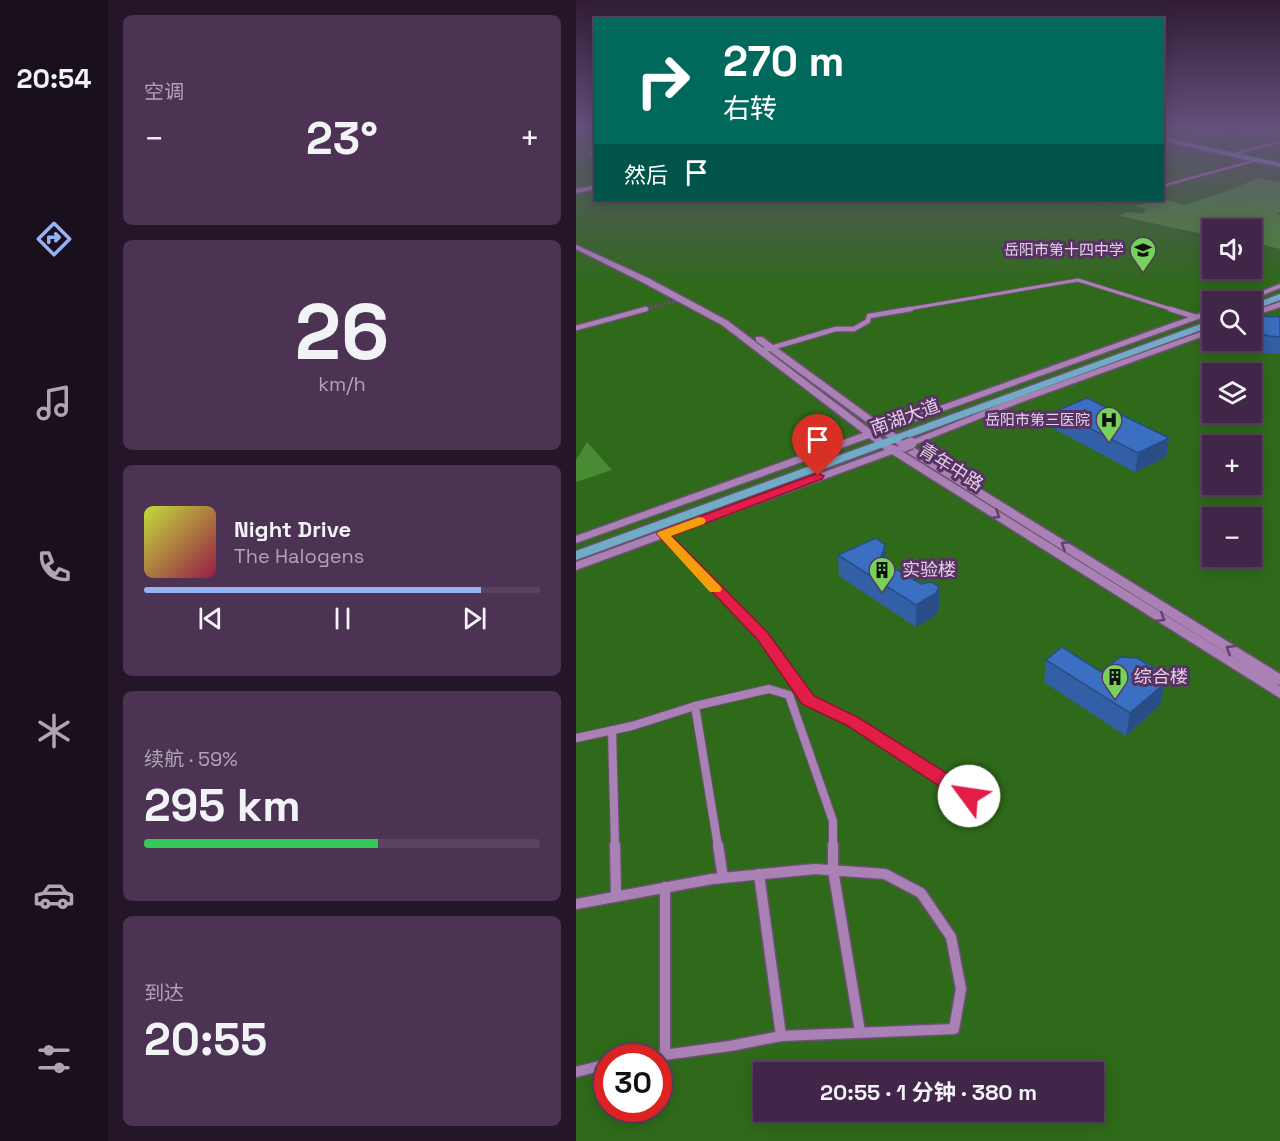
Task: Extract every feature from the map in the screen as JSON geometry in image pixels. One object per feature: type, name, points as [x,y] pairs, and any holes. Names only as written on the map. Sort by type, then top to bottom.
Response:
[{"type":"main road","points":[[576,191],[594,188]]},
{"type":"main road","name":"青年中路","points":[[576,242],[654,278],[734,320],[766,350]]},
{"type":"main road","name":"青年中路","points":[[576,247],[645,280],[725,323],[890,440],[1280,693]]},
{"type":"main road","points":[[1262,293],[1280,286]]},
{"type":"main road","points":[[1262,301],[1280,295]]},
{"type":"main road","points":[[1262,311],[1280,304]]},
{"type":"main road","points":[[576,567],[663,534],[1202,315]]},
{"type":"main road","name":"南湖大道","points":[[576,549],[890,440],[1202,321]]},
{"type":"main road","name":"南湖大道","points":[[576,556],[1202,326]]},
{"type":"main road","points":[[576,540],[1016,401],[1202,334]]},
{"type":"main road","name":"青年中路","points":[[890,440],[1280,680]]},
{"type":"street","points":[[1164,185],[1183,180]]},
{"type":"street","points":[[1104,202],[1108,201]]},
{"type":"street","points":[[766,350],[836,329],[854,329],[868,321],[869,316],[1078,280],[1196,317]]},
{"type":"street","points":[[576,328],[646,309]]},
{"type":"street","points":[[663,534],[763,637],[808,700],[854,722],[969,796]]},
{"type":"street","points":[[576,738],[612,730],[695,705],[769,689],[789,695],[834,821],[833,870],[860,1032]]},
{"type":"street","points":[[695,705],[723,878]]},
{"type":"street","points":[[612,730],[616,897]]},
{"type":"street","points":[[576,904],[665,887],[759,874],[815,869],[885,873],[921,893],[951,937],[961,989],[954,1029],[781,1036],[672,1054]]},
{"type":"street","points":[[759,874],[781,1036]]},
{"type":"street","points":[[664,1044],[665,887]]},
{"type":"street","points":[[576,1072],[594,1068]]},
{"type":"green space","points":[[576,180],[594,180],[594,201],[1164,201],[1164,180],[1280,180],[1280,1141],[576,1141]]},
{"type":"green space","points":[[1253,180],[1280,182],[1280,212],[1276,214],[1280,215],[1280,249],[1262,245],[1262,219],[1202,219],[1202,234],[1120,216],[1128,212],[1143,214],[1146,209],[1134,206],[1147,203],[1146,201],[1164,199],[1185,205]]},
{"type":"green space","points":[[587,442],[612,470],[576,482],[576,460]]},
{"type":"building","points":[[1262,316],[1280,317],[1280,337],[1262,334]]},
{"type":"building","points":[[1087,398],[1169,438],[1138,453],[1056,411]]},
{"type":"building","points":[[876,538],[885,545],[880,560],[921,584],[930,582],[939,586],[936,593],[916,605],[838,555]]},
{"type":"building","points":[[1062,647],[1101,672],[1120,657],[1137,658],[1162,672],[1165,683],[1130,713],[1046,660]]},
{"type":"tunnel","points":[[646,309],[681,299]]},
{"type":"slow traffic","points":[[699,521],[663,534],[715,589]]},
{"type":"place","name":"岳阳市第十四中学","points":[[1143,273]]},
{"type":"place","name":"岳阳市第三医院","points":[[1109,443]]},
{"type":"place","name":"实验楼","points":[[882,593]]},
{"type":"place","name":"综合楼","points":[[1115,700]]},
{"type":"route","points":[[818,476],[663,534],[763,637],[808,700],[854,722],[969,796]]}]
